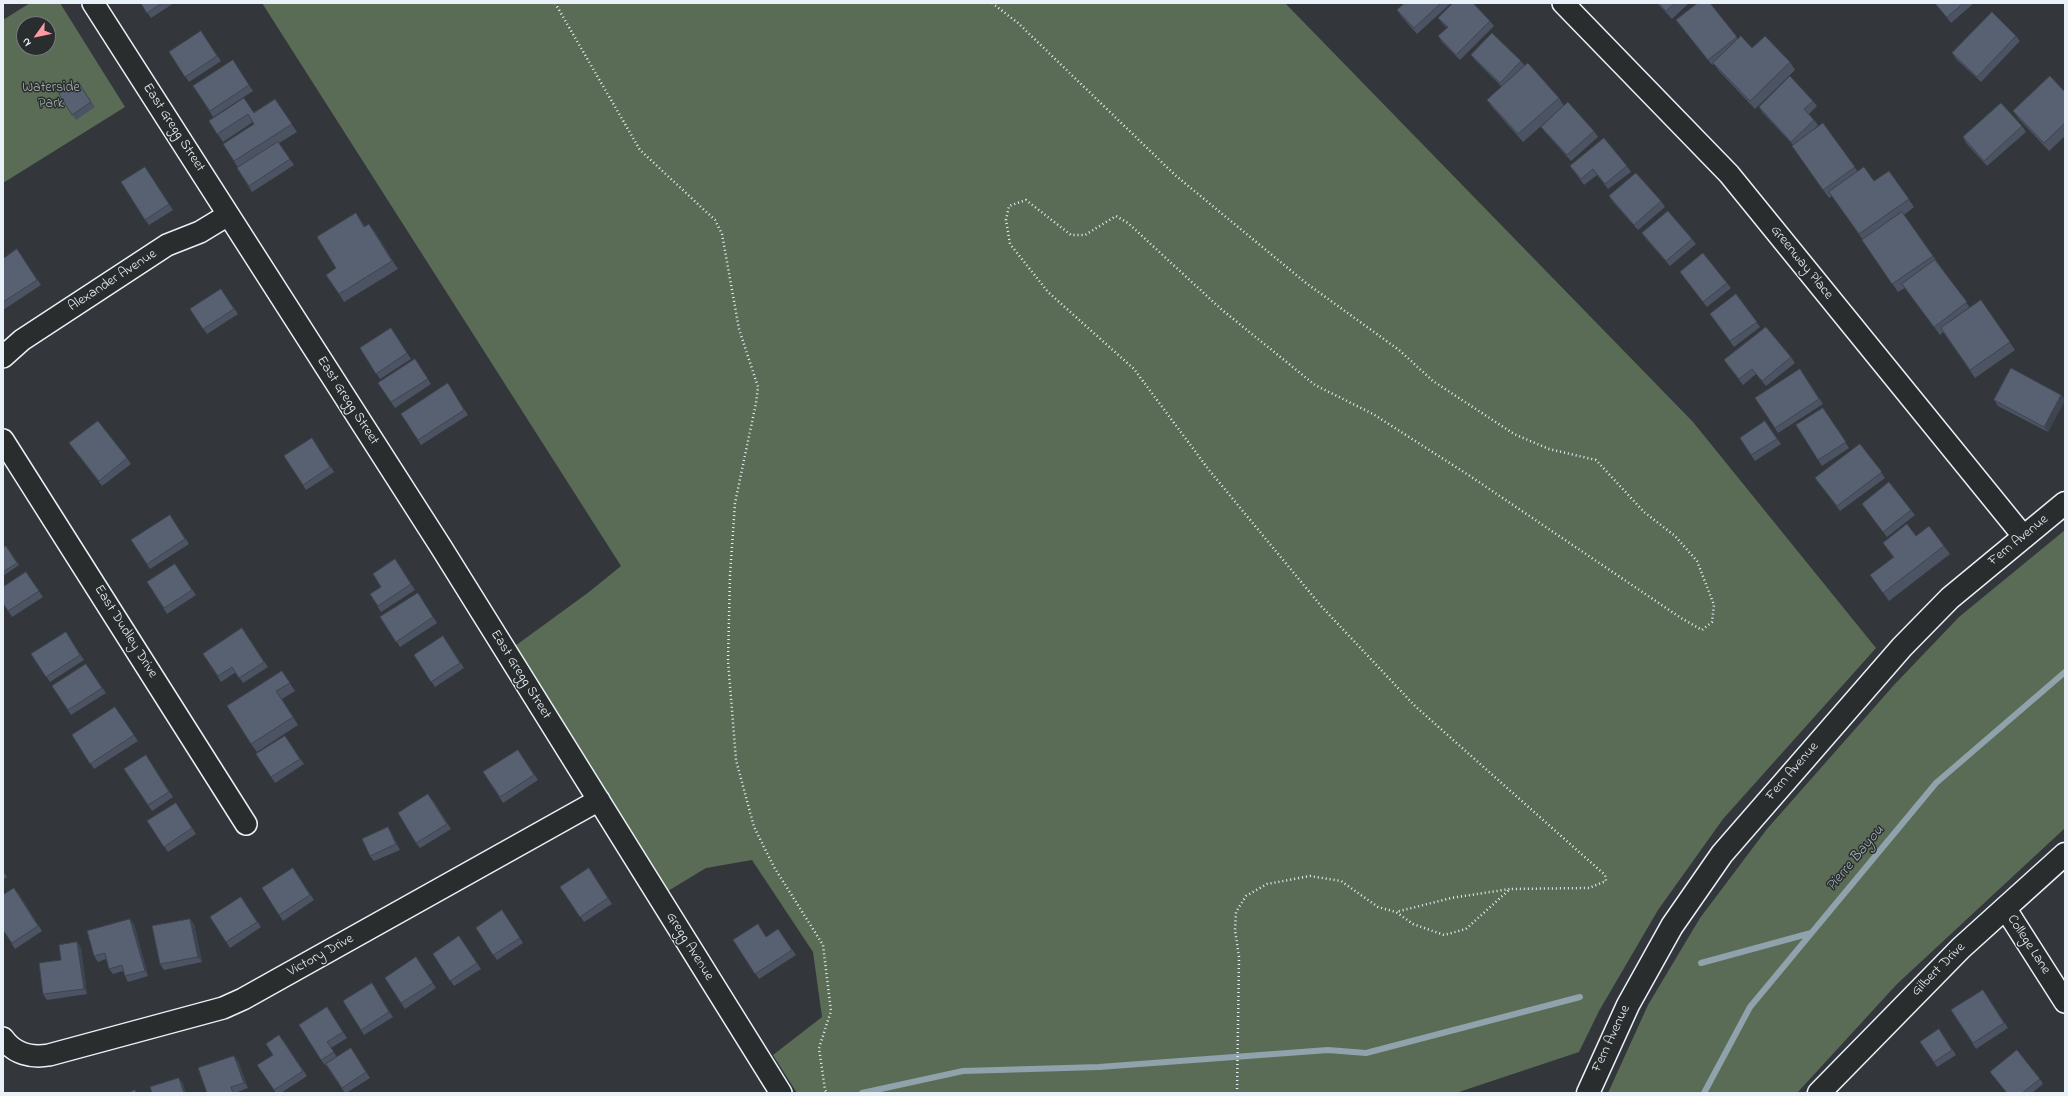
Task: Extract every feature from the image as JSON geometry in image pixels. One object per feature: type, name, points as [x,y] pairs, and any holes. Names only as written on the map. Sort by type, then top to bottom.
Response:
[{"type":"street","name":"East Gregg Street","points":[[93,3],[441,547],[599,800]]},
{"type":"street","name":"Greenway Place","points":[[1564,3],[1729,174],[2024,537]]},
{"type":"street","name":"Alexander Avenue","points":[[3,357],[22,340],[167,245],[200,232],[228,215]]},
{"type":"street","name":"East Dudley Drive","points":[[3,440],[246,824]]},
{"type":"street","name":"Fern Avenue","points":[[1588,1093],[1628,1005],[1672,926],[1722,854],[1902,647],[1950,598],[2065,503]]},
{"type":"street","name":"Victory Drive","points":[[3,1038],[11,1048],[35,1058],[223,1008],[243,999],[599,800]]},
{"type":"street","name":"Gregg Avenue","points":[[599,800],[781,1093]]},
{"type":"street","name":"Gilbert Drive","points":[[1819,1093],[1961,948],[2065,854]]},
{"type":"street","name":"College Lane","points":[[2005,908],[2065,1002]]},
{"type":"path","points":[[555,3],[640,150],[715,220],[722,234],[739,329],[758,387],[735,504],[730,574],[728,661],[736,760],[754,827],[774,867],[823,945],[831,1011],[819,1048],[825,1090],[827,1093]]},
{"type":"path","points":[[992,3],[1018,23],[1175,175],[1306,283],[1399,350],[1433,381],[1514,434],[1549,449],[1596,460],[1644,512],[1675,536],[1697,561],[1714,605],[1712,622],[1702,630],[1681,618],[1470,476],[1373,414],[1315,385],[1221,309],[1128,223],[1116,216],[1085,235],[1071,236],[1026,200],[1009,206],[1006,220],[1010,244],[1048,292],[1134,369],[1209,470],[1321,606],[1415,706],[1605,874],[1606,881],[1589,888],[1510,890],[1451,898],[1396,912]]},
{"type":"path","points":[[1237,1093],[1239,957],[1234,930],[1236,912],[1246,896],[1267,884],[1310,876],[1341,881],[1378,907],[1396,912],[1413,924],[1444,935],[1466,929],[1510,890]]},
{"type":"green space","name":"Waterside Park","points":[[30,3],[60,3],[125,107],[3,183],[3,20]]},
{"type":"green space","points":[[262,3],[1285,3],[1693,422],[1876,648],[1723,819],[1658,910],[1599,1011],[1579,1052],[1456,1093],[797,1093],[773,1055],[822,1017],[813,952],[752,860],[706,868],[668,891],[515,646],[589,592],[621,566]]},
{"type":"green space","points":[[2065,530],[2065,828],[1897,984],[1797,1093],[1608,1093],[1648,1005],[1700,918],[1767,829],[1894,685],[1959,617]]},
{"type":"building","points":[[141,3],[162,3],[147,13]]},
{"type":"building","points":[[1405,3],[1441,3],[1414,28],[1397,10]]},
{"type":"building","points":[[1453,3],[1473,3],[1490,21],[1456,55],[1438,36],[1448,27],[1438,18]]},
{"type":"building","points":[[1659,3],[1675,3],[1666,11]]},
{"type":"building","points":[[1698,3],[1710,3],[1737,37],[1708,60],[1676,20]]},
{"type":"building","points":[[1935,3],[1964,3],[1947,17]]},
{"type":"building","points":[[1992,12],[2016,36],[1977,77],[1952,53]]},
{"type":"building","points":[[201,31],[217,56],[185,77],[169,52]]},
{"type":"building","points":[[1492,33],[1521,61],[1500,83],[1471,55]]},
{"type":"building","points":[[1741,36],[1752,48],[1765,36],[1790,62],[1750,101],[1713,63]]},
{"type":"building","points":[[233,60],[249,85],[210,111],[193,86]]},
{"type":"building","points":[[1528,63],[1559,98],[1518,134],[1487,100]]},
{"type":"building","points":[[1790,76],[1813,101],[1804,109],[1814,120],[1791,142],[1759,107]]},
{"type":"building","points":[[2050,76],[2065,92],[2065,123],[2044,143],[2013,111]]},
{"type":"building","points":[[78,82],[91,102],[72,115],[59,94]]},
{"type":"building","points":[[244,98],[254,113],[275,99],[292,124],[234,161],[223,144],[254,124],[248,114],[217,134],[209,121]]},
{"type":"building","points":[[1568,102],[1594,131],[1567,155],[1541,127]]},
{"type":"building","points":[[2001,103],[2022,126],[1984,161],[1963,137]]},
{"type":"building","points":[[1823,123],[1855,167],[1823,190],[1792,146]]},
{"type":"building","points":[[1604,138],[1627,166],[1605,184],[1593,169],[1581,179],[1570,166]]},
{"type":"building","points":[[278,142],[290,159],[249,186],[237,168]]},
{"type":"building","points":[[145,167],[169,204],[145,220],[121,182]]},
{"type":"building","points":[[1864,167],[1874,181],[1889,171],[1909,199],[1859,234],[1829,192]]},
{"type":"building","points":[[1636,173],[1661,201],[1634,225],[1609,196]]},
{"type":"building","points":[[1668,211],[1692,239],[1666,261],[1642,233]]},
{"type":"building","points":[[1902,212],[1933,256],[1892,284],[1862,240]]},
{"type":"building","points":[[356,213],[364,227],[369,224],[392,261],[339,294],[326,275],[336,268],[317,237]]},
{"type":"building","points":[[17,249],[37,280],[3,302],[3,259]]},
{"type":"building","points":[[1703,253],[1727,283],[1703,302],[1680,272]]},
{"type":"building","points":[[1935,260],[1967,302],[1934,327],[1902,284]]},
{"type":"building","points":[[221,289],[234,309],[203,329],[190,309]]},
{"type":"building","points":[[1736,294],[1757,322],[1730,341],[1710,314]]},
{"type":"building","points":[[1981,300],[2010,342],[1970,370],[1941,328]]},
{"type":"building","points":[[1766,327],[1791,357],[1762,381],[1752,369],[1739,379],[1724,360]]},
{"type":"building","points":[[391,328],[407,353],[376,374],[360,348]]},
{"type":"building","points":[[415,359],[428,379],[391,402],[378,383]]},
{"type":"building","points":[[2011,368],[2061,395],[2044,427],[1994,400]]},
{"type":"building","points":[[1800,369],[1819,399],[1775,428],[1755,398]]},
{"type":"building","points":[[448,383],[464,410],[418,440],[401,414]]},
{"type":"building","points":[[1823,408],[1846,442],[1818,460],[1796,425]]},
{"type":"building","points":[[98,421],[127,458],[99,481],[69,443]]},
{"type":"building","points":[[1765,421],[1777,439],[1751,455],[1740,438]]},
{"type":"building","points":[[312,438],[330,467],[303,485],[284,456]]},
{"type":"building","points":[[1860,444],[1882,472],[1837,506],[1815,478]]},
{"type":"building","points":[[1889,482],[1911,510],[1883,532],[1862,504]]},
{"type":"building","points":[[170,515],[185,539],[147,564],[131,540]]},
{"type":"building","points":[[1907,524],[1916,536],[1929,526],[1944,546],[1883,593],[1870,575],[1894,557],[1883,543]]},
{"type":"building","points":[[6,546],[17,563],[3,572],[3,548]]},
{"type":"building","points":[[395,559],[411,584],[378,606],[370,594],[381,587],[373,574]]},
{"type":"building","points":[[175,564],[192,590],[164,608],[147,582]]},
{"type":"building","points":[[26,572],[39,591],[8,611],[3,603],[3,587]]},
{"type":"building","points":[[418,593],[433,617],[396,642],[380,617]]},
{"type":"building","points":[[242,628],[264,662],[239,678],[232,667],[218,676],[203,654]]},
{"type":"building","points":[[66,632],[80,655],[46,677],[31,654]]},
{"type":"building","points":[[443,636],[460,663],[431,682],[414,655]]},
{"type":"building","points":[[86,664],[102,688],[68,710],[52,686]]},
{"type":"building","points":[[282,671],[290,683],[276,691],[293,717],[251,744],[227,706]]},
{"type":"building","points":[[115,707],[134,735],[90,764],[72,735]]},
{"type":"building","points":[[285,736],[300,759],[271,777],[256,754]]},
{"type":"building","points":[[518,750],[534,775],[500,797],[483,772]]},
{"type":"building","points":[[146,755],[169,792],[148,805],[124,769]]},
{"type":"building","points":[[428,794],[447,824],[416,843],[398,813]]},
{"type":"building","points":[[176,803],[192,828],[164,847],[147,821]]},
{"type":"building","points":[[388,827],[396,844],[370,856],[362,839]]},
{"type":"building","points":[[293,868],[310,895],[279,915],[262,888]]},
{"type":"building","points":[[589,868],[608,898],[580,917],[560,887]]},
{"type":"building","points":[[14,888],[38,926],[12,943],[3,930],[3,895]]},
{"type":"building","points":[[241,897],[257,922],[226,942],[210,917]]},
{"type":"building","points":[[502,910],[520,938],[493,955],[476,928]]},
{"type":"building","points":[[130,919],[145,971],[125,976],[122,965],[109,969],[105,953],[94,956],[87,931]]},
{"type":"building","points":[[190,919],[198,957],[160,964],[152,926]]},
{"type":"building","points":[[758,924],[766,937],[778,929],[792,950],[755,974],[733,940]]},
{"type":"building","points":[[459,936],[477,963],[450,981],[433,954]]},
{"type":"building","points":[[77,942],[84,989],[43,994],[39,963],[61,960],[59,945]]},
{"type":"building","points":[[416,957],[433,983],[401,1003],[385,978]]},
{"type":"building","points":[[372,983],[389,1012],[361,1030],[343,1001]]},
{"type":"building","points":[[1983,990],[2004,1023],[1973,1043],[1951,1010]]},
{"type":"building","points":[[327,1007],[343,1032],[327,1042],[334,1052],[321,1060],[299,1025]]},
{"type":"building","points":[[1939,1029],[1952,1050],[1934,1062],[1920,1042]]},
{"type":"building","points":[[279,1035],[303,1071],[274,1090],[257,1065],[273,1055],[266,1044]]},
{"type":"building","points":[[351,1048],[366,1072],[342,1088],[326,1064]]},
{"type":"building","points":[[2017,1050],[2040,1079],[2022,1093],[2007,1093],[1990,1072]]},
{"type":"building","points":[[234,1056],[244,1083],[231,1087],[233,1093],[207,1093],[198,1068]]},
{"type":"building","points":[[179,1078],[184,1093],[152,1093],[150,1087]]},
{"type":"building","points":[[135,1090],[136,1093],[128,1093]]},
{"type":"waterway","name":"Pierre Bayou","points":[[1704,1093],[1750,1007],[1936,783],[2065,672]]},
{"type":"waterway","points":[[1701,963],[1811,933]]},
{"type":"waterway","points":[[862,1093],[963,1071],[1099,1067],[1328,1050],[1366,1053],[1580,997]]}]
